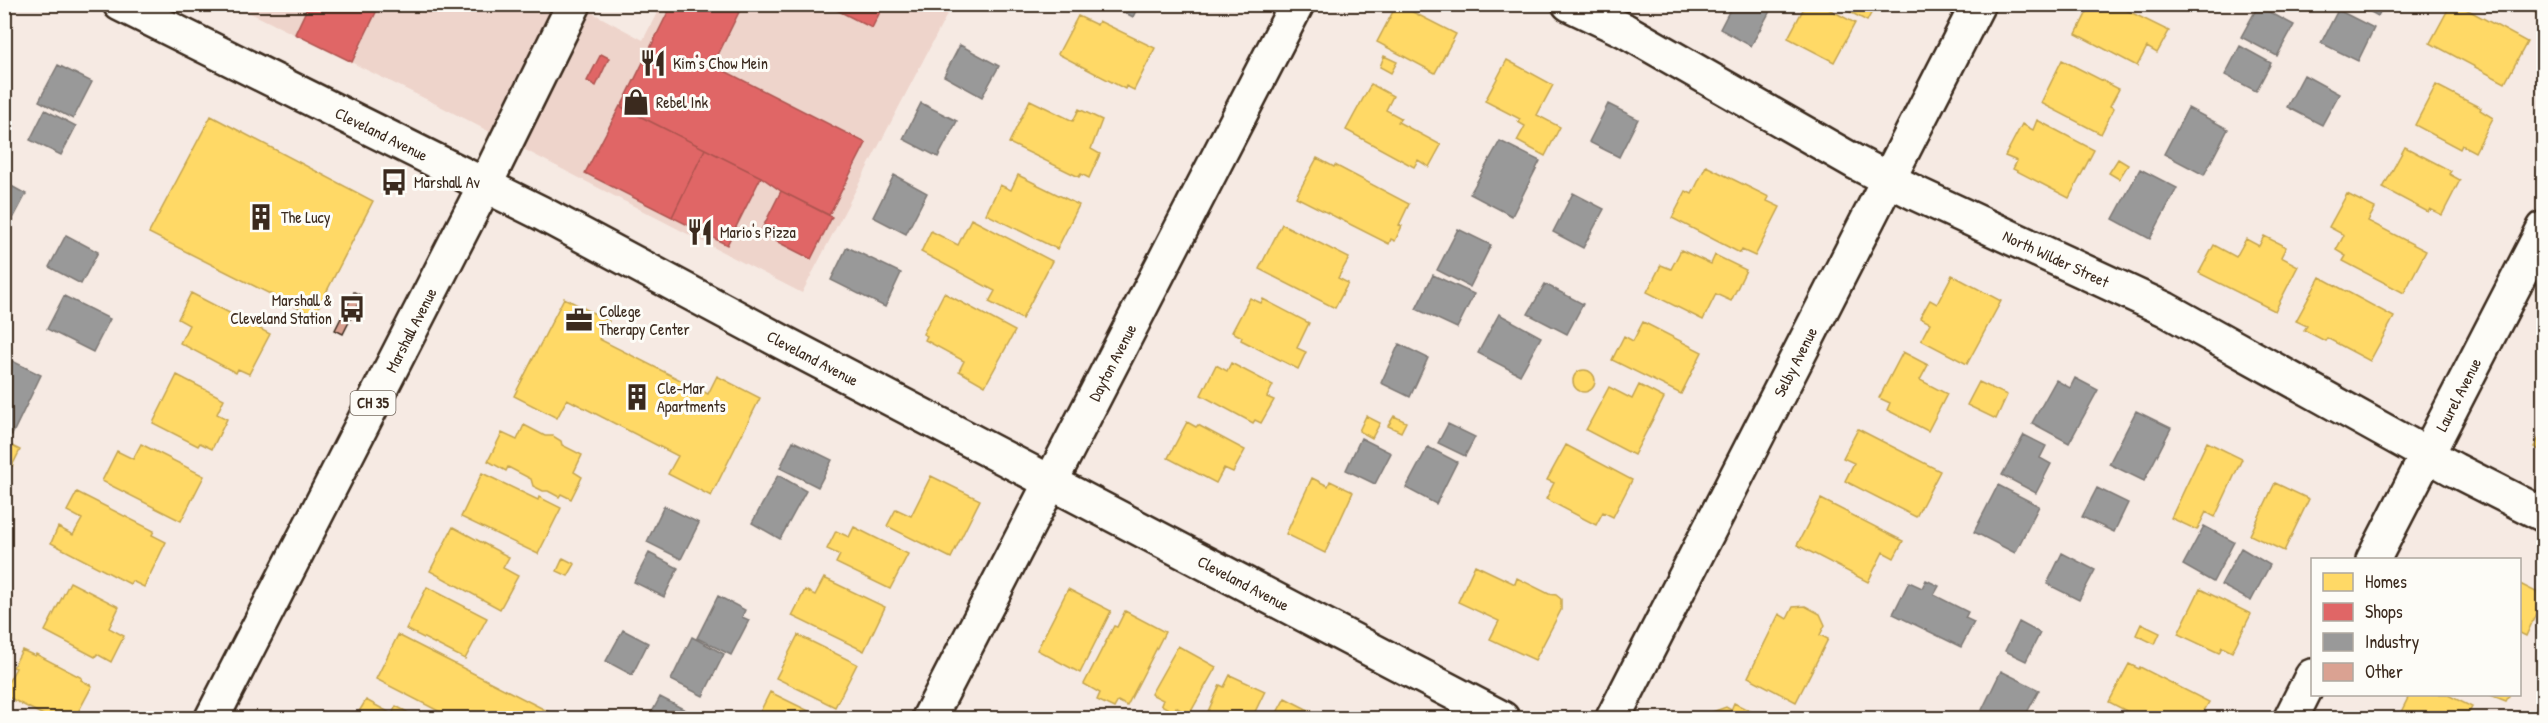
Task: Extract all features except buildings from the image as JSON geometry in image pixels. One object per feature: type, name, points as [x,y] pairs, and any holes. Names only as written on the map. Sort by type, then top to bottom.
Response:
[{"type":"street","name":"Cleveland Avenue","points":[[120,4],[485,185],[1051,481],[1319,625],[1503,718]]},
{"type":"street","name":"Marshall Avenue","points":[[213,718],[485,185],[574,4]]},
{"type":"street","name":"Dayton Avenue","points":[[929,718],[1297,4]]},
{"type":"street","name":"North Wilder Street","points":[[1569,4],[1624,30],[1855,162],[2165,309],[2427,454],[2544,515]]},
{"type":"street","name":"Selby Avenue","points":[[1613,718],[1978,4]]},
{"type":"street","name":"Laurel Avenue","points":[[2374,558],[2544,228]]},
{"type":"street","points":[[2291,718],[2311,680]]},
{"type":"shaded area","points":[[234,5],[578,5],[643,40],[661,5],[952,5],[802,293],[432,102]]},
{"type":"place","name":"Kim's Chow Mein","points":[[653,63]]},
{"type":"place","name":"Rebel Ink","points":[[636,102]]},
{"type":"place","name":"Marshall Av","points":[[394,182]]},
{"type":"place","name":"The Lucy","points":[[261,217]]},
{"type":"place","name":"Mario's Pizza","points":[[700,232]]},
{"type":"place","name":"Marshall & Cleveland Station","points":[[352,309]]},
{"type":"place","name":"College Therapy Center","points":[[579,320]]},
{"type":"place","name":"Cle-Mar Apartments","points":[[637,397]]}]
